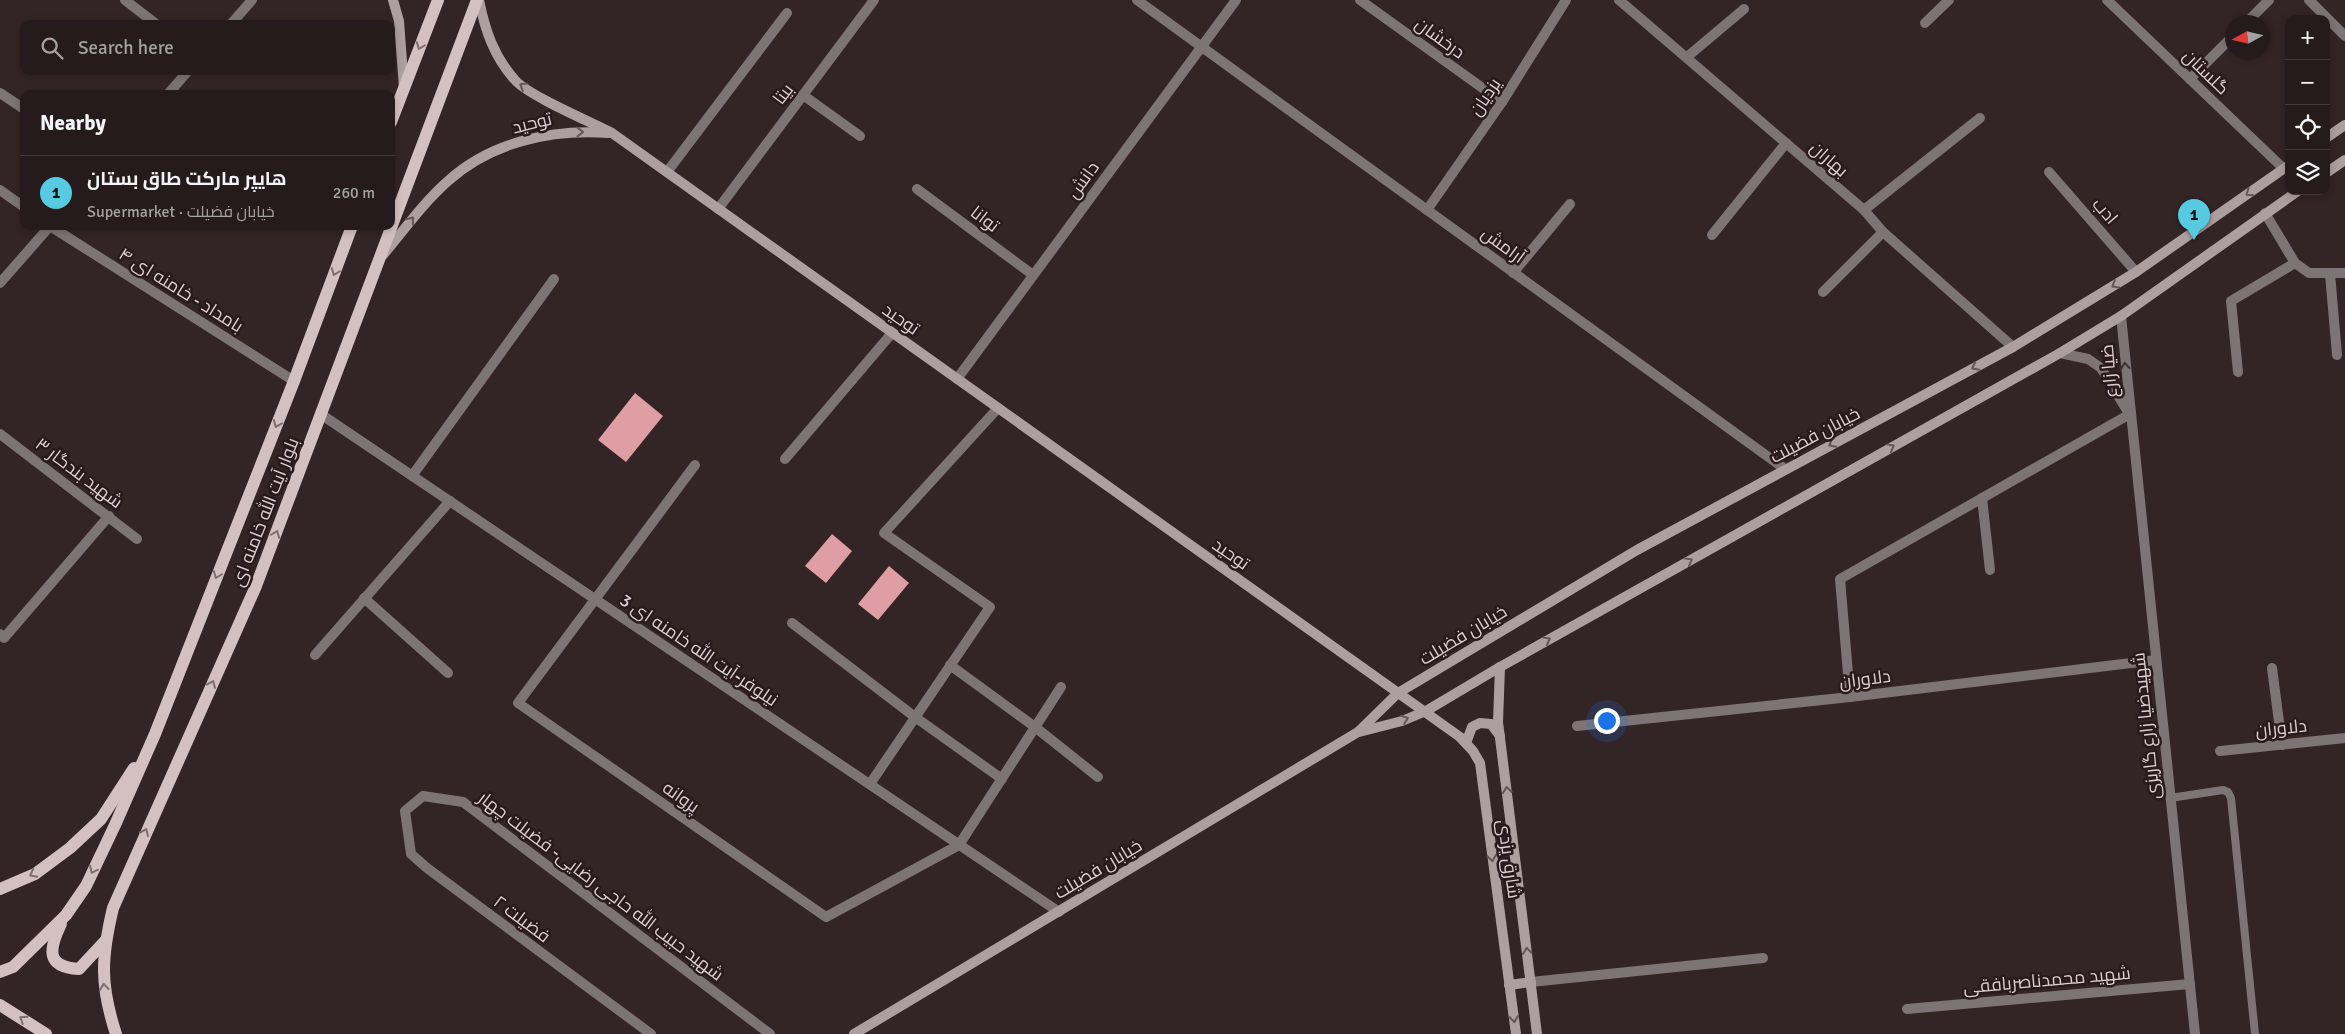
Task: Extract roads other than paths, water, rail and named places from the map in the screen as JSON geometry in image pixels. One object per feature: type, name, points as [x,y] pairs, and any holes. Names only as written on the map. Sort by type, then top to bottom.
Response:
[{"type":"main road","points":[[393,0],[399,21],[404,89]]},
{"type":"main road","points":[[395,112],[438,0]]},
{"type":"main road","points":[[478,0],[484,25],[496,53],[516,81],[612,133]]},
{"type":"main road","name":"بلوار آیت الله خامنه ای","points":[[395,221],[478,0]]},
{"type":"main road","points":[[2330,135],[2345,125]]},
{"type":"main road","name":"توحید","points":[[381,258],[426,202],[449,180],[478,158],[514,144],[552,133],[580,131],[612,133],[1398,693],[1426,711]]},
{"type":"main road","points":[[2330,170],[2345,160]]},
{"type":"main road","name":"خیابان فضیلت","points":[[854,1034],[1358,732],[1398,693],[1637,550],[2013,347],[2136,272],[2285,168]]},
{"type":"main road","name":"خیابان فضیلت","points":[[1358,732],[1402,721],[1426,711],[1500,666],[2060,353],[2120,316],[2292,195]]},
{"type":"main road","name":"بلوار آیت الله خامنه ای","points":[[0,972],[14,967],[66,915],[86,886],[155,734],[294,381],[351,230]]},
{"type":"main road","name":"بلوار آیت الله خامنه ای","points":[[116,1034],[103,985],[106,940],[113,908],[128,870],[256,586],[392,230]]},
{"type":"main road","points":[[1500,666],[1500,737],[1537,1034]]},
{"type":"main road","name":"شارق یزدی","points":[[1426,711],[1466,744],[1480,764],[1516,1034]]},
{"type":"main road","points":[[1466,744],[1472,728],[1480,723],[1490,724],[1500,737]]},
{"type":"main road","points":[[0,890],[35,874],[70,848],[101,819],[155,734]]},
{"type":"main road","points":[[66,915],[53,942],[52,953],[56,963],[64,968],[79,969],[106,940]]},
{"type":"main road","points":[[1509,985],[1531,982]]},
{"type":"main road","points":[[0,1005],[46,1034]]},
{"type":"street","points":[[125,0],[151,20]]},
{"type":"street","points":[[234,20],[252,0]]},
{"type":"street","name":"بیتا","points":[[718,209],[874,0]]},
{"type":"street","name":"آرامش","points":[[1138,0],[1785,469]]},
{"type":"street","name":"دانش","points":[[957,379],[1236,0]]},
{"type":"street","name":"درخشان","points":[[1360,0],[1502,102]]},
{"type":"street","name":"یزدیان","points":[[1427,210],[1502,102],[1566,0]]},
{"type":"street","name":"بهاران","points":[[1619,0],[1864,210],[1883,232],[2013,347]]},
{"type":"street","points":[[1925,23],[1949,0]]},
{"type":"street","points":[[2254,15],[2269,0]]},
{"type":"street","points":[[2310,0],[2345,36]]},
{"type":"street","name":"گلستان","points":[[2114,2],[2190,79],[2285,166]]},
{"type":"street","points":[[1687,57],[1744,9]]},
{"type":"street","points":[[667,172],[787,13]]},
{"type":"street","points":[[2190,79],[2225,44]]},
{"type":"street","points":[[171,90],[185,75]]},
{"type":"street","points":[[0,93],[20,106]]},
{"type":"street","points":[[803,95],[860,136]]},
{"type":"street","points":[[1864,210],[1980,118]]},
{"type":"street","points":[[1712,235],[1786,143]]},
{"type":"street","name":"ادب","points":[[2049,172],[2136,272]]},
{"type":"street","name":"توانا","points":[[917,189],[1033,275]]},
{"type":"street","points":[[0,190],[20,204]]},
{"type":"street","points":[[1513,273],[1570,204]]},
{"type":"street","points":[[2265,213],[2295,263],[2309,273],[2345,273]]},
{"type":"street","points":[[0,283],[46,230]]},
{"type":"street","name":"بامداد - خامنه ای ۴","points":[[56,230],[294,381]]},
{"type":"street","points":[[1823,292],[1883,232]]},
{"type":"street","points":[[2238,372],[2231,301],[2295,263]]},
{"type":"street","points":[[2330,274],[2337,355]]},
{"type":"street","points":[[412,476],[554,279]]},
{"type":"street","name":"ضیا زارع","points":[[2120,316],[2130,414]]},
{"type":"street","points":[[785,459],[892,333]]},
{"type":"street","name":"ضیا زارع","points":[[2060,353],[2088,359],[2101,368],[2130,414]]},
{"type":"street","points":[[870,784],[990,607],[884,533],[998,408]]},
{"type":"street","points":[[1850,697],[1840,579],[2130,414]]},
{"type":"street","name":"شهیدضیا زارع گاریزی","points":[[2130,414],[2195,1034]]},
{"type":"street","name":"نیلوفر-آیت الله خامنه ای 3","points":[[322,415],[1059,912]]},
{"type":"street","name":"شهید بندگار ۳","points":[[0,434],[137,539]]},
{"type":"street","points":[[594,599],[695,465]]},
{"type":"street","points":[[1982,498],[1990,570]]},
{"type":"street","points":[[315,655],[450,501]]},
{"type":"street","points":[[2,636],[109,516]]},
{"type":"street","points":[[364,598],[448,673]]},
{"type":"street","name":"پروانه","points":[[594,599],[518,703],[826,917],[959,845]]},
{"type":"street","points":[[792,623],[915,717],[1002,779]]},
{"type":"street","name":"دلاوران","points":[[1577,726],[1850,697],[2156,660]]},
{"type":"street","points":[[950,665],[1035,727],[1098,777]]},
{"type":"street","points":[[2272,668],[2282,745]]},
{"type":"street","points":[[959,845],[1061,687]]},
{"type":"street","name":"دلاوران","points":[[2220,751],[2345,738]]},
{"type":"street","name":"شهید حبیب الله حاجی رضایی- فضیلت چهار","points":[[405,811],[423,796],[463,802],[770,1034]]},
{"type":"street","name":"فضیلت ۲","points":[[405,811],[411,854],[426,868],[650,1034]]},
{"type":"street","points":[[1531,982],[1763,958]]},
{"type":"street","name":"شهید محمدناصربافقی","points":[[1907,1010],[2190,984]]},
{"type":"lane","points":[[2170,798],[2223,790],[2228,792],[2231,798],[2254,1034]]},
{"type":"place","name":"هایپر مارکت طاق بستان","points":[[2194,240]]}]
